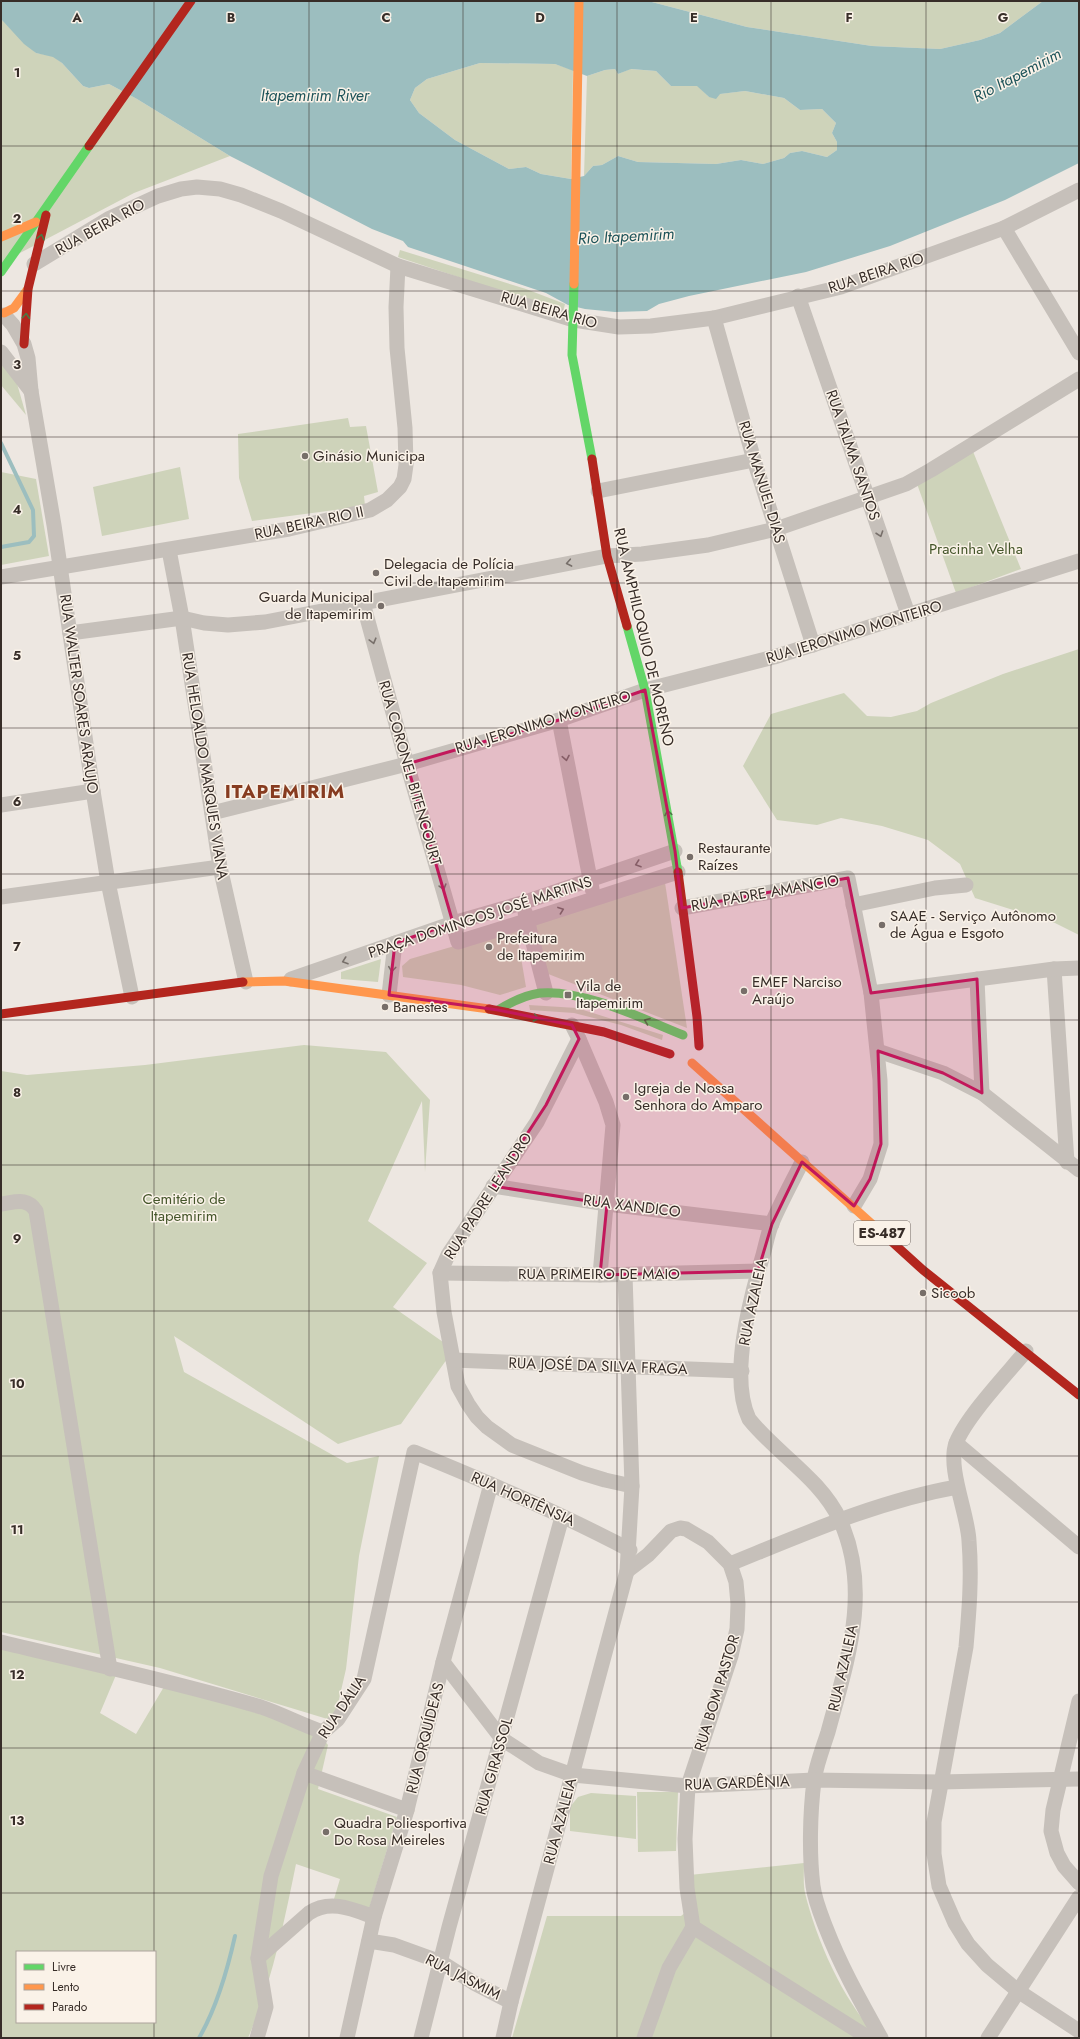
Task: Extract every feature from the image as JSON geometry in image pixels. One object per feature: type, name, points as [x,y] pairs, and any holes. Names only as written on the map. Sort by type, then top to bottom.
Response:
[{"type":"main road","points":[[1,272],[191,1]]},
{"type":"main road","name":"RUA AMPHILOQUIO DE MORENO","points":[[579,1],[574,315],[572,355],[598,491],[607,556],[646,690],[678,872]]},
{"type":"main road","points":[[24,344],[28,289],[50,202]]},
{"type":"main road","points":[[1,237],[36,222]]},
{"type":"main road","points":[[2,312],[14,308],[28,289]]},
{"type":"main road","points":[[1,1014],[246,982],[284,982],[498,1010],[604,1032],[675,1060],[692,1063],[698,1056],[699,1046],[697,1017],[678,872]]},
{"type":"main road","points":[[498,1010],[527,996],[546,993],[568,995],[605,1006],[693,1038],[699,1046]]},
{"type":"main road","points":[[675,1060],[672,1042],[683,1035]]},
{"type":"main road","name":"ES-487","points":[[692,1063],[802,1162],[854,1206],[923,1270],[1079,1395]]},
{"type":"street","name":"RUA BEIRA RIO","points":[[34,264],[110,218],[158,196],[181,189],[197,187],[220,189],[241,195],[282,211],[398,266],[619,327],[676,324],[714,318],[841,286],[1004,228],[1079,190]]},
{"type":"street","points":[[1004,228],[1079,354]]},
{"type":"street","name":"RUA BEIRA RIO II","points":[[1,577],[289,529],[370,510],[387,500],[400,487],[404,479],[406,448],[397,348],[396,307],[398,266]]},
{"type":"street","name":"RUA TALMA SANTOS","points":[[798,296],[908,614]]},
{"type":"street","name":"RUA WALTER SOARES ARAUJO","points":[[2,312],[14,325],[24,344],[30,368],[31,391],[61,566],[93,791],[108,882],[132,997]]},
{"type":"street","name":"RUA MANUEL DIAS","points":[[714,318],[754,460],[813,645]]},
{"type":"street","name":"RUA WALTER SOARES ARAUJO","points":[[1,352],[31,391]]},
{"type":"street","points":[[70,633],[182,618],[204,623],[239,624],[265,622],[607,556],[642,554],[708,545],[776,529],[906,484],[920,477],[1079,379]]},
{"type":"street","points":[[598,491],[754,460]]},
{"type":"street","name":"RUA HELOALDO MARQUES VIANA","points":[[169,550],[182,618],[220,867],[246,982]]},
{"type":"street","name":"RUA JERONIMO MONTEIRO","points":[[212,813],[407,764],[559,720],[646,690],[774,658],[908,614],[1079,561]]},
{"type":"street","name":"RUA CORONEL BITENCOURT","points":[[363,603],[458,942]]},
{"type":"street","points":[[559,720],[591,880],[593,898]]},
{"type":"street","points":[[1,805],[93,791]]},
{"type":"street","name":"PRAÇA DOMINGOS JOSÉ MARTINS","points":[[284,982],[453,923],[522,903],[675,851]]},
{"type":"street","points":[[1,897],[220,867]]},
{"type":"street","name":"PRAÇA DOMINGOS JOSÉ MARTINS","points":[[458,942],[528,921],[593,898],[678,872]]},
{"type":"street","name":"RUA PADRE AMANCIO","points":[[682,908],[848,878],[853,905]]},
{"type":"street","points":[[854,1206],[870,1179],[881,1144],[878,1051],[871,993],[853,905],[935,888],[966,885]]},
{"type":"street","points":[[522,903],[546,993]]},
{"type":"street","points":[[389,995],[395,943]]},
{"type":"street","points":[[871,993],[977,979],[1079,968]]},
{"type":"street","points":[[1054,970],[1073,1166]]},
{"type":"street","points":[[977,979],[982,1093]]},
{"type":"street","points":[[572,1025],[606,1102],[612,1125],[607,1204],[600,1275]]},
{"type":"street","name":"RUA PADRE LEANDRO","points":[[578,1039],[537,1122],[460,1234],[440,1273],[444,1312],[458,1386],[468,1404],[487,1427],[500,1438],[512,1445],[582,1473],[632,1486]]},
{"type":"street","points":[[878,1051],[943,1073],[982,1093],[1073,1166]]},
{"type":"street","name":"RUA AZALEIA","points":[[802,1162],[772,1224],[758,1271],[744,1333],[742,1371],[744,1403],[749,1419],[824,1494],[840,1520],[854,1563],[856,1579],[855,1610],[848,1658],[814,1780],[811,1861],[813,1889],[818,1908],[832,1945],[855,1993],[880,2038]]},
{"type":"street","name":"RUA XANDICO","points":[[493,1186],[607,1204],[772,1224]]},
{"type":"street","points":[[1,1204],[25,1201],[32,1204],[36,1211],[110,1669]]},
{"type":"street","name":"RUA PRIMEIRO DE MAIO","points":[[440,1273],[600,1275],[758,1271]]},
{"type":"street","points":[[625,1274],[632,1486]]},
{"type":"street","points":[[1026,1351],[971,1418],[956,1443],[955,1454],[957,1487],[964,1510],[969,1540],[969,1620],[962,1674],[940,1782],[934,1822],[934,1854],[939,1886],[955,1923],[968,1944],[987,1966],[1018,1991],[1079,2031]]},
{"type":"street","name":"RUA JOSÉ DA SILVA FRAGA","points":[[453,1360],[628,1368],[742,1371]]},
{"type":"street","points":[[956,1443],[1079,1547]]},
{"type":"street","name":"RUA HORTÊNSIA","points":[[414,1452],[491,1484],[630,1550]]},
{"type":"street","name":"RUA DÁLIA","points":[[257,2038],[266,2007],[258,1958],[271,1876],[304,1773],[323,1732],[338,1719],[364,1679],[414,1452]]},
{"type":"street","name":"RUA ORQUÍDEAS","points":[[347,2038],[374,1917],[407,1810],[443,1662],[491,1484]]},
{"type":"street","name":"RUA AZALEIA","points":[[503,2038],[511,2002],[627,1571],[630,1550],[632,1486]]},
{"type":"street","points":[[730,1564],[840,1520],[899,1500],[957,1487]]},
{"type":"street","name":"RUA GIRASSOL","points":[[421,2038],[449,1927],[562,1517]]},
{"type":"street","name":"RUA BOM PASTOR","points":[[627,1571],[648,1555],[671,1531],[680,1528],[686,1529],[708,1542],[730,1564],[736,1582],[738,1629],[731,1656],[688,1786],[685,1839],[687,1888],[693,1927]]},
{"type":"street","points":[[1,1642],[234,1700],[280,1714],[299,1724],[323,1732]]},
{"type":"street","name":"RUA GARDÊNIA","points":[[443,1662],[502,1739],[540,1764],[573,1775],[688,1786],[814,1780],[940,1782],[1079,1779]]},
{"type":"street","points":[[1079,1702],[1053,1810],[1051,1831],[1060,1860],[1079,1883]]},
{"type":"street","points":[[304,1773],[407,1810]]},
{"type":"street","points":[[988,2038],[1079,1897]]},
{"type":"street","points":[[258,1958],[309,1913],[318,1907],[328,1905],[342,1906],[374,1917]]},
{"type":"street","points":[[644,2038],[669,1968],[693,1927],[869,2038]]},
{"type":"street","name":"RUA JASMIM","points":[[369,1941],[394,1945],[441,1962],[474,1983],[511,2002]]},
{"type":"highlighted area","points":[[645,690],[675,851],[682,908],[848,878],[871,993],[977,979],[982,1093],[943,1073],[878,1051],[881,1144],[870,1179],[854,1206],[802,1162],[772,1224],[758,1271],[600,1275],[607,1204],[493,1186],[546,1105],[579,1039],[572,1025],[498,1010],[389,995],[395,943],[453,923],[407,764],[559,720]]},
{"type":"green space","points":[[648,1],[1043,1],[1000,33],[980,40],[940,49],[872,46],[747,27]]},
{"type":"green space","points":[[1,19],[36,53],[53,56],[62,63],[83,86],[89,88],[109,84],[137,99],[230,156],[134,193],[1,263]]},
{"type":"green space","points":[[480,63],[555,64],[573,70],[571,179],[541,174],[526,167],[509,169],[455,140],[419,113],[410,100],[415,88],[427,79]]},
{"type":"green space","points":[[615,69],[618,74],[630,69],[656,71],[671,86],[697,85],[709,97],[719,94],[745,91],[784,98],[800,110],[822,109],[836,123],[832,133],[837,142],[837,150],[827,157],[802,151],[790,153],[784,158],[763,164],[741,160],[716,164],[638,162],[618,156],[602,165],[593,166],[584,176],[587,76],[605,70]]},
{"type":"green space","points":[[400,250],[526,289],[565,304],[563,312],[398,257]]},
{"type":"green space","points":[[1,349],[12,366],[26,415],[1,385]]},
{"type":"green space","name":"Ginásio Municipa","points":[[348,418],[350,427],[366,426],[378,492],[364,496],[365,506],[252,521],[239,478],[238,434]]},
{"type":"green space","name":"Pracinha Velha","points":[[972,449],[1021,569],[956,593],[916,481]]},
{"type":"green space","points":[[180,467],[189,519],[102,536],[93,487]]},
{"type":"green space","points":[[1,472],[36,479],[49,556],[1,565]]},
{"type":"green space","points":[[1079,649],[1079,935],[1055,923],[975,898],[960,864],[928,840],[882,826],[841,818],[817,825],[777,820],[743,766],[771,714],[844,693],[867,716],[891,717],[917,711],[931,703],[1003,674]]},
{"type":"green space","points":[[664,876],[687,1028],[543,972],[532,922]]},
{"type":"green space","points":[[516,928],[526,987],[500,995],[461,985],[403,977],[402,966],[410,959]]},
{"type":"green space","points":[[381,959],[378,982],[341,979],[341,972]]},
{"type":"green space","points":[[529,1005],[577,1008],[663,1035],[662,1040],[621,1025],[574,1013],[530,1010]]},
{"type":"green space","name":"Cemitério de Itapemirim","points":[[304,1045],[386,1052],[430,1100],[425,1172],[422,1101],[368,1221],[427,1263],[393,1307],[443,1342],[447,1359],[401,1424],[338,1444],[174,1336],[184,1372],[347,1463],[379,1456],[359,1556],[346,1669],[334,1721],[160,1668],[1,1632],[1,1071],[27,1075],[145,1065]]},
{"type":"green space","points":[[1,1647],[116,1675],[100,1713],[136,1734],[165,1685],[270,1717],[323,1739],[328,1745],[318,1789],[397,1817],[369,1909],[334,1899],[340,1879],[296,1864],[271,1974],[248,2038],[1,2038]]},
{"type":"green space","points":[[637,1792],[678,1792],[676,1851],[638,1852]]},
{"type":"green space","points":[[591,1793],[636,1796],[636,1839],[570,1831],[570,1807],[578,1797]]},
{"type":"green space","points":[[804,1863],[805,1893],[816,1931],[824,1951],[855,2008],[880,2038],[512,2038],[547,1916],[681,1916],[686,1912],[680,1876]]},
{"type":"water","name":"Itapemirim River","points":[[1,1],[648,1],[747,27],[872,46],[940,49],[980,40],[1000,33],[1043,1],[1079,1],[1079,163],[1005,200],[890,246],[806,272],[689,296],[659,304],[647,311],[615,312],[585,309],[568,305],[546,293],[408,247],[403,241],[372,229],[230,156],[137,99],[109,84],[89,88],[83,86],[62,63],[53,57],[36,53],[24,44],[1,19]],"holes":[[[480,63],[555,64],[587,76],[605,70],[615,69],[618,74],[631,69],[656,71],[671,86],[697,86],[709,97],[716,99],[720,94],[745,91],[784,98],[800,110],[822,109],[836,123],[832,133],[837,142],[837,150],[827,157],[802,151],[790,153],[784,158],[763,164],[741,160],[716,164],[638,162],[618,156],[602,165],[593,166],[584,176],[571,179],[541,174],[526,167],[509,169],[455,140],[419,113],[410,100],[415,88],[427,79]]]},
{"type":"waterway","points":[[1,443],[33,510],[34,536],[29,542],[1,547]]},
{"type":"waterway","points":[[199,2038],[221,1989],[235,1936]]},
{"type":"traffic: fast","points":[[1,272],[89,146]]},
{"type":"traffic: fast","points":[[574,284],[572,355],[592,459]]},
{"type":"traffic: fast","points":[[627,626],[645,690],[678,872]]},
{"type":"traffic: fast","points":[[498,1010],[529,995],[540,993],[557,993],[594,1000],[613,1006],[683,1035]]},
{"type":"traffic: slow","points":[[574,284],[579,1]]},
{"type":"traffic: slow","points":[[1,237],[36,222]]},
{"type":"traffic: slow","points":[[4,313],[14,308],[28,289]]},
{"type":"traffic: slow","points":[[243,982],[284,981],[489,1009]]},
{"type":"traffic: slow","points":[[692,1063],[891,1241]]},
{"type":"traffic: jam","points":[[89,146],[191,1]]},
{"type":"traffic: jam","points":[[24,344],[28,289],[46,215]]},
{"type":"traffic: jam","points":[[592,459],[607,556],[627,626]]},
{"type":"traffic: jam","points":[[678,872],[697,1017],[699,1046]]},
{"type":"traffic: jam","points":[[1,1014],[243,982]]},
{"type":"traffic: jam","points":[[489,1009],[604,1032],[670,1054]]},
{"type":"traffic: jam","points":[[891,1241],[923,1270],[1079,1395]]},
{"type":"place","name":"Ginásio Municipa","points":[[305,456]]},
{"type":"place","name":"Delegacia de Polícia Civil de Itapemirim","points":[[376,573]]},
{"type":"place","name":"Guarda Municipal de Itapemirim","points":[[381,606]]},
{"type":"place","name":"Restaurante Raízes","points":[[690,857]]},
{"type":"place","name":"SAAE - Serviço Autônomo de Água e Esgoto","points":[[882,925]]},
{"type":"place","name":"Prefeitura de Itapemirim","points":[[489,947]]},
{"type":"place","name":"EMEF Narciso Araújo","points":[[744,991]]},
{"type":"place","name":"Vila de Itapemirim","points":[[568,995]]},
{"type":"place","name":"Banestes","points":[[385,1007]]},
{"type":"place","name":"Igreja de Nossa Senhora do Amparo","points":[[626,1097]]},
{"type":"place","name":"Sicoob","points":[[923,1293]]},
{"type":"place","name":"Quadra Poliesportiva Do Rosa Meireles","points":[[326,1832]]},
{"type":"district","name":"ITAPEMIRIM","points":[[285,791]]},
{"type":"water label","name":"Rio Itapemirim","points":[[1017,75]]},
{"type":"water label","name":"Rio Itapemirim","points":[[626,236]]}]
